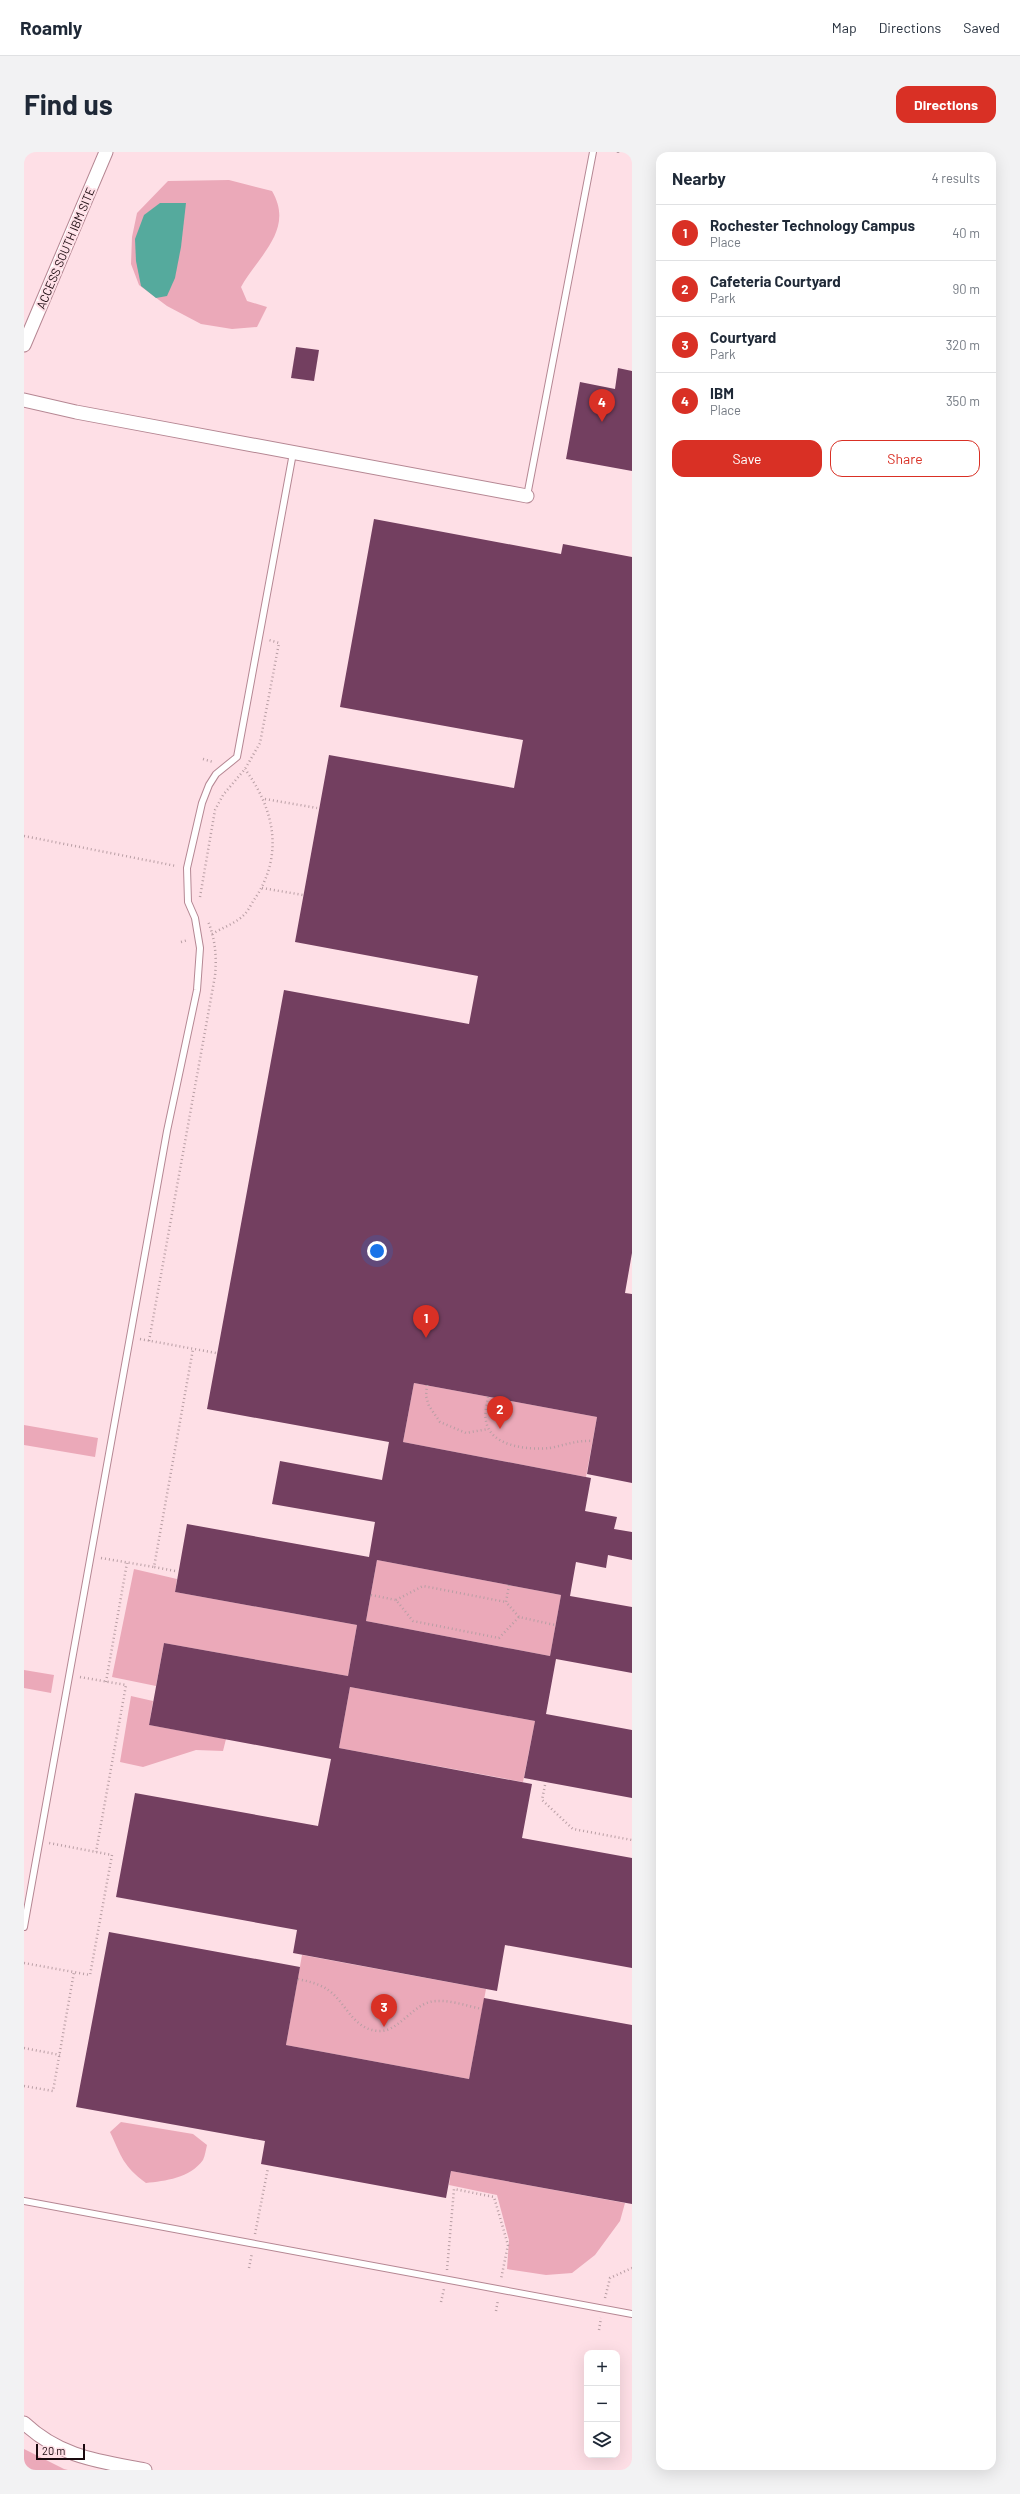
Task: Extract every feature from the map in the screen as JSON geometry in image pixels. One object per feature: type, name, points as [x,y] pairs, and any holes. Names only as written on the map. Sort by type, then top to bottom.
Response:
[{"type":"street","name":"ACCESS SOUTH IBM SITE","points":[[24,345],[106,152]]},
{"type":"street","points":[[24,400],[76,412],[527,496]]},
{"type":"street","points":[[24,2423],[40,2438],[68,2453],[145,2470]]},
{"type":"lane","points":[[527,496],[593,152]]},
{"type":"lane","points":[[24,1927],[167,1131],[196,990],[200,954],[196,938],[195,918],[188,902],[187,868],[202,803],[209,785],[216,774],[237,757],[293,453]]},
{"type":"lane","points":[[24,2201],[500,2288],[632,2314]]},
{"type":"path","points":[[200,901],[215,810],[223,795],[246,769],[260,742],[279,642],[259,638]]},
{"type":"path","points":[[181,942],[213,933],[244,915],[262,888],[271,864],[273,830],[265,799],[246,769],[203,759]]},
{"type":"path","points":[[265,799],[317,808]]},
{"type":"path","points":[[24,836],[204,872]]},
{"type":"path","points":[[262,888],[303,895]]},
{"type":"path","points":[[149,1341],[215,976],[217,958],[213,933],[205,914]]},
{"type":"path","points":[[130,1338],[216,1353]]},
{"type":"path","points":[[154,1568],[193,1349]]},
{"type":"path","points":[[427,1385],[426,1396],[429,1406],[440,1422],[466,1434],[488,1429]]},
{"type":"path","points":[[488,1397],[485,1420],[488,1429],[504,1442],[517,1446],[549,1448],[579,1440],[593,1441]]},
{"type":"path","points":[[91,1556],[175,1571]]},
{"type":"path","points":[[106,1682],[127,1563]]},
{"type":"path","points":[[506,1602],[509,1585]]},
{"type":"path","points":[[371,1595],[396,1600],[422,1586],[506,1602],[519,1617],[555,1624]]},
{"type":"path","points":[[396,1600],[413,1621],[499,1638],[519,1617]]},
{"type":"path","points":[[69,1675],[126,1685],[96,1852]]},
{"type":"path","points":[[545,1785],[542,1800],[573,1830],[632,1840]]},
{"type":"path","points":[[24,1963],[90,1975],[112,1855],[39,1842]]},
{"type":"path","points":[[24,2086],[53,2091],[74,1972]]},
{"type":"path","points":[[298,1979],[321,1986],[331,1992],[342,2003],[355,2021],[376,2031],[383,2031],[391,2027],[423,2004],[433,2001],[482,2009]]},
{"type":"path","points":[[24,2048],[60,2055]]},
{"type":"path","points":[[249,2268],[268,2168]]},
{"type":"path","points":[[441,2302],[446,2279],[454,2190],[494,2197],[508,2245],[496,2311]]},
{"type":"path","points":[[599,2330],[602,2308],[610,2278],[632,2268]]},
{"type":"shaded area","points":[[229,180],[272,191],[278,205],[279,218],[277,230],[272,242],[241,287],[247,301],[267,307],[257,327],[232,329],[201,324],[167,306],[139,285],[131,264],[132,237],[137,213],[168,181]]},
{"type":"shaded area","points":[[160,203],[186,203],[181,247],[175,278],[167,296],[156,298],[141,286],[136,261],[135,239],[144,215]]},
{"type":"shaded area","points":[[414,1383],[597,1417],[586,1477],[403,1442]]},
{"type":"shaded area","points":[[24,1425],[98,1438],[95,1457],[24,1445]]},
{"type":"shaded area","points":[[377,1560],[561,1595],[550,1656],[366,1621]]},
{"type":"shaded area","points":[[134,1569],[177,1579],[175,1592],[357,1625],[348,1676],[164,1643],[156,1686],[112,1677]]},
{"type":"shaded area","points":[[24,1670],[54,1675],[51,1693],[24,1688]]},
{"type":"shaded area","points":[[350,1687],[535,1721],[523,1782],[339,1748]]},
{"type":"shaded area","points":[[131,1696],[153,1701],[149,1725],[226,1739],[223,1751],[196,1750],[143,1767],[120,1762]]},
{"type":"shaded area","points":[[302,1955],[486,1989],[469,2079],[286,2045]]},
{"type":"shaded area","points":[[121,2122],[193,2134],[207,2145],[203,2160],[191,2171],[177,2178],[146,2183],[127,2166],[110,2132]]},
{"type":"shaded area","points":[[451,2171],[625,2203],[620,2221],[595,2255],[572,2273],[546,2275],[507,2269],[509,2240],[497,2195],[449,2185]]},
{"type":"shaded area","points":[[24,2449],[64,2469],[68,2470],[24,2470]]},
{"type":"building","points":[[296,347],[319,350],[314,381],[291,378]]},
{"type":"building","points":[[618,368],[632,371],[632,471],[566,459],[580,382],[615,389]]},
{"type":"building","points":[[374,519],[561,554],[563,544],[632,557],[632,1253],[625,1293],[632,1294],[632,1483],[587,1474],[597,1417],[414,1383],[403,1442],[591,1478],[585,1511],[617,1517],[614,1529],[632,1532],[632,1560],[608,1555],[606,1568],[576,1562],[570,1596],[632,1607],[632,1673],[556,1659],[546,1714],[632,1730],[632,1798],[524,1778],[535,1721],[350,1687],[339,1748],[532,1784],[522,1838],[632,1858],[632,1968],[505,1945],[497,1991],[293,1953],[297,1930],[116,1897],[135,1793],[318,1826],[331,1759],[149,1725],[164,1643],[348,1676],[357,1625],[175,1592],[187,1524],[369,1557],[375,1522],[272,1504],[280,1461],[382,1480],[389,1442],[207,1409],[284,990],[469,1024],[478,976],[295,942],[329,755],[514,788],[523,740],[340,707]],"holes":[[[377,1560],[561,1595],[550,1656],[366,1621]]]},
{"type":"building","points":[[109,1932],[300,1967],[286,2045],[469,2079],[484,1998],[632,2025],[632,2204],[451,2171],[446,2198],[261,2164],[265,2141],[76,2107]]},
{"type":"place","name":"IBM","points":[[602,422]]},
{"type":"place","name":"Rochester Technology Campus","points":[[426,1338]]},
{"type":"place","name":"Cafeteria Courtyard","points":[[500,1429]]},
{"type":"place","name":"Courtyard","points":[[384,2027]]}]
